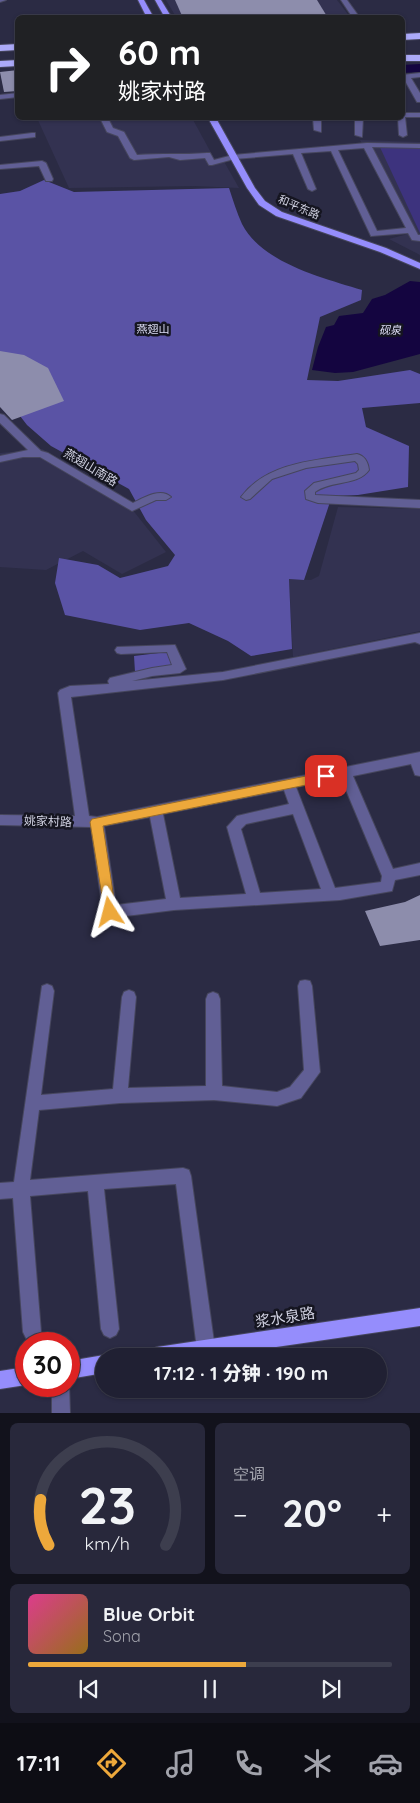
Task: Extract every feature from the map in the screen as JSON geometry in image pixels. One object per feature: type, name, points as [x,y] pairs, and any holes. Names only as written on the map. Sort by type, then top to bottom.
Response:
[{"type":"highway","points":[[405,41],[420,40]]},
{"type":"highway","points":[[0,48],[15,47]]},
{"type":"highway","points":[[0,54],[15,52]]},
{"type":"highway","points":[[405,54],[420,52]]},
{"type":"highway","points":[[405,55],[420,58]]},
{"type":"highway","points":[[0,59],[15,58]]},
{"type":"highway","points":[[0,64],[15,63]]},
{"type":"main road","points":[[142,0],[150,15]]},
{"type":"main road","points":[[158,0],[167,15]]},
{"type":"main road","name":"和平东路","points":[[213,120],[233,157],[262,203],[279,214],[382,250],[420,266]]},
{"type":"main road","name":"浆水泉路","points":[[213,1348],[420,1317]]},
{"type":"main road","points":[[80,1368],[95,1366]]},
{"type":"main road","points":[[0,1380],[15,1378]]},
{"type":"street","points":[[344,0],[355,15]]},
{"type":"street","points":[[420,75],[405,77],[420,100]]},
{"type":"street","points":[[0,97],[15,95]]},
{"type":"street","points":[[405,116],[420,115]]},
{"type":"street","points":[[105,120],[110,130],[121,134],[134,158],[169,155],[180,158],[207,156],[212,163],[233,157],[367,145],[420,146]]},
{"type":"street","points":[[317,120],[318,130]]},
{"type":"street","points":[[359,120],[359,135]]},
{"type":"street","points":[[402,120],[403,135]]},
{"type":"street","points":[[0,139],[32,135]]},
{"type":"street","points":[[367,145],[415,238],[420,238]]},
{"type":"street","points":[[334,149],[374,234],[411,230]]},
{"type":"street","points":[[296,151],[312,189]]},
{"type":"street","points":[[0,167],[42,163],[49,179]]},
{"type":"street","points":[[0,417],[37,453]]},
{"type":"street","points":[[0,458],[6,459],[20,454],[37,453]]},
{"type":"street","name":"燕翅山南路","points":[[37,453],[52,459],[132,507],[154,497],[166,496]]},
{"type":"street","points":[[246,497],[268,477],[305,465],[357,457],[363,463],[364,470],[360,475],[318,485],[310,491],[310,498],[318,500],[420,504]]},
{"type":"street","points":[[64,693],[223,676],[418,637],[420,640]]},
{"type":"street","points":[[64,693],[152,672],[180,669],[171,648],[121,650]]},
{"type":"street","points":[[64,693],[110,912],[174,904],[330,894],[387,887],[389,876],[345,772]]},
{"type":"street","name":"姚家村路","points":[[0,820],[90,822],[345,772],[418,762]]},
{"type":"street","points":[[288,784],[330,894]]},
{"type":"street","points":[[255,899],[234,827],[242,820],[296,808]]},
{"type":"street","points":[[155,810],[174,904]]},
{"type":"street","points":[[389,876],[420,869]]},
{"type":"street","points":[[32,1103],[120,1096],[214,1093],[277,1099],[294,1093],[312,1072],[305,986]]},
{"type":"street","points":[[32,1332],[21,1189],[46,991]]},
{"type":"street","points":[[120,1096],[129,997]]},
{"type":"street","points":[[213,999],[214,1093]]},
{"type":"street","points":[[0,1191],[183,1176],[206,1348]]},
{"type":"street","points":[[95,1182],[110,1329]]},
{"type":"street","points":[[61,1397],[61,1413]]},
{"type":"shaded area","points":[[166,0],[337,0],[348,15],[175,15]]},
{"type":"shaded area","points":[[38,120],[193,120],[215,160],[222,158],[239,188],[195,186],[69,188]]},
{"type":"shaded area","points":[[360,140],[420,142],[420,255],[389,239],[408,234]]},
{"type":"shaded area","points":[[378,143],[420,145],[420,233]]},
{"type":"shaded area","points":[[42,449],[120,494],[166,552],[122,574],[83,551],[46,570],[0,567],[0,453]]},
{"type":"shaded area","points":[[338,507],[420,509],[420,631],[293,657],[289,579],[311,580],[319,576]]},
{"type":"green space","name":"燕翅山","points":[[44,180],[74,192],[229,188],[242,224],[251,238],[264,249],[278,259],[295,267],[362,290],[361,300],[320,317],[307,380],[338,381],[410,370],[420,374],[420,403],[362,408],[366,427],[409,446],[408,487],[358,495],[332,496],[304,580],[289,579],[292,649],[251,656],[228,641],[189,623],[140,630],[65,615],[55,583],[59,558],[98,565],[120,578],[168,566],[175,555],[146,520],[129,489],[51,446],[27,425],[0,390],[0,194],[20,191]]},
{"type":"green space","points":[[167,652],[173,667],[135,672],[134,656]]},
{"type":"water","name":"砚泉","points":[[410,281],[420,282],[420,354],[353,372],[335,373],[312,370],[326,327],[334,325],[339,316],[363,313],[372,299],[385,295]]},
{"type":"building","points":[[175,0],[317,0],[326,15],[182,15]]},
{"type":"building","points":[[15,70],[15,91],[4,92],[0,72]]},
{"type":"building","points":[[0,351],[24,355],[48,368],[64,401],[12,420],[0,407]]},
{"type":"building","points":[[420,895],[420,940],[380,946],[365,911],[405,902]]},
{"type":"waterway","points":[[405,69],[420,68]]},
{"type":"route","points":[[110,912],[96,822],[326,776]]}]
